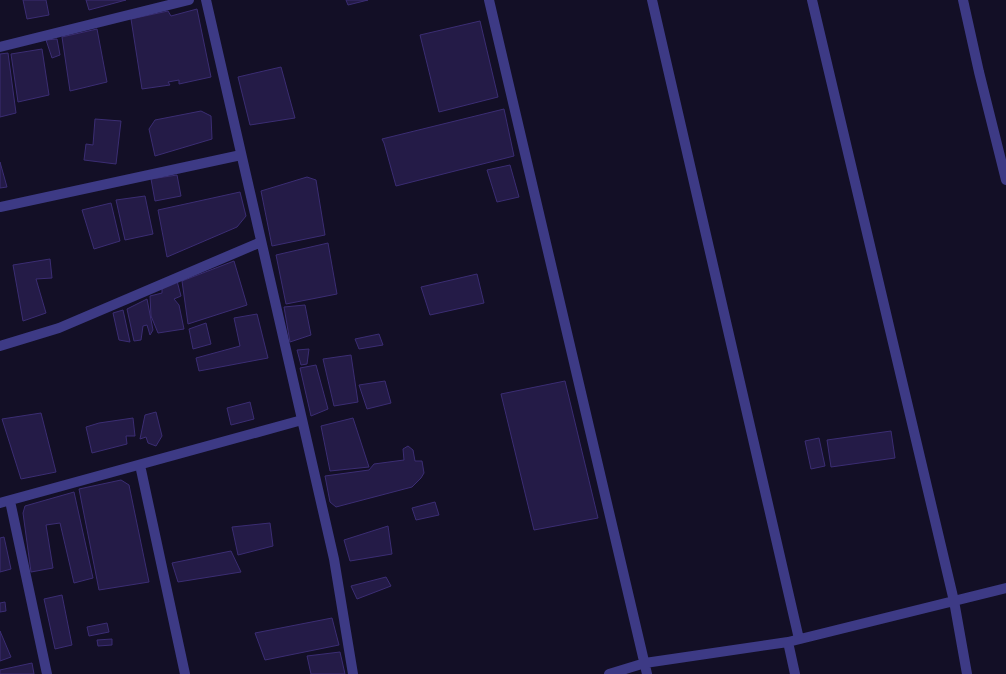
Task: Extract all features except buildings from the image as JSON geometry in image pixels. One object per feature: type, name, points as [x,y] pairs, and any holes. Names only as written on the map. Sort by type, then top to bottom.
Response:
[{"type":"street","points":[[0,47],[189,0]]},
{"type":"street","points":[[206,0],[334,559],[353,674]]},
{"type":"street","points":[[489,0],[647,674]]},
{"type":"street","points":[[652,0],[799,639]]},
{"type":"street","points":[[812,0],[954,601],[966,674]]},
{"type":"street","points":[[963,0],[1006,180]]},
{"type":"street","points":[[0,207],[241,155]]},
{"type":"street","points":[[0,346],[59,328],[261,242]]},
{"type":"street","points":[[47,674],[5,502],[302,420]]},
{"type":"street","points":[[140,465],[185,674]]},
{"type":"street","points":[[609,674],[645,663],[788,642],[1006,588]]},
{"type":"street","points":[[788,642],[795,674]]}]
